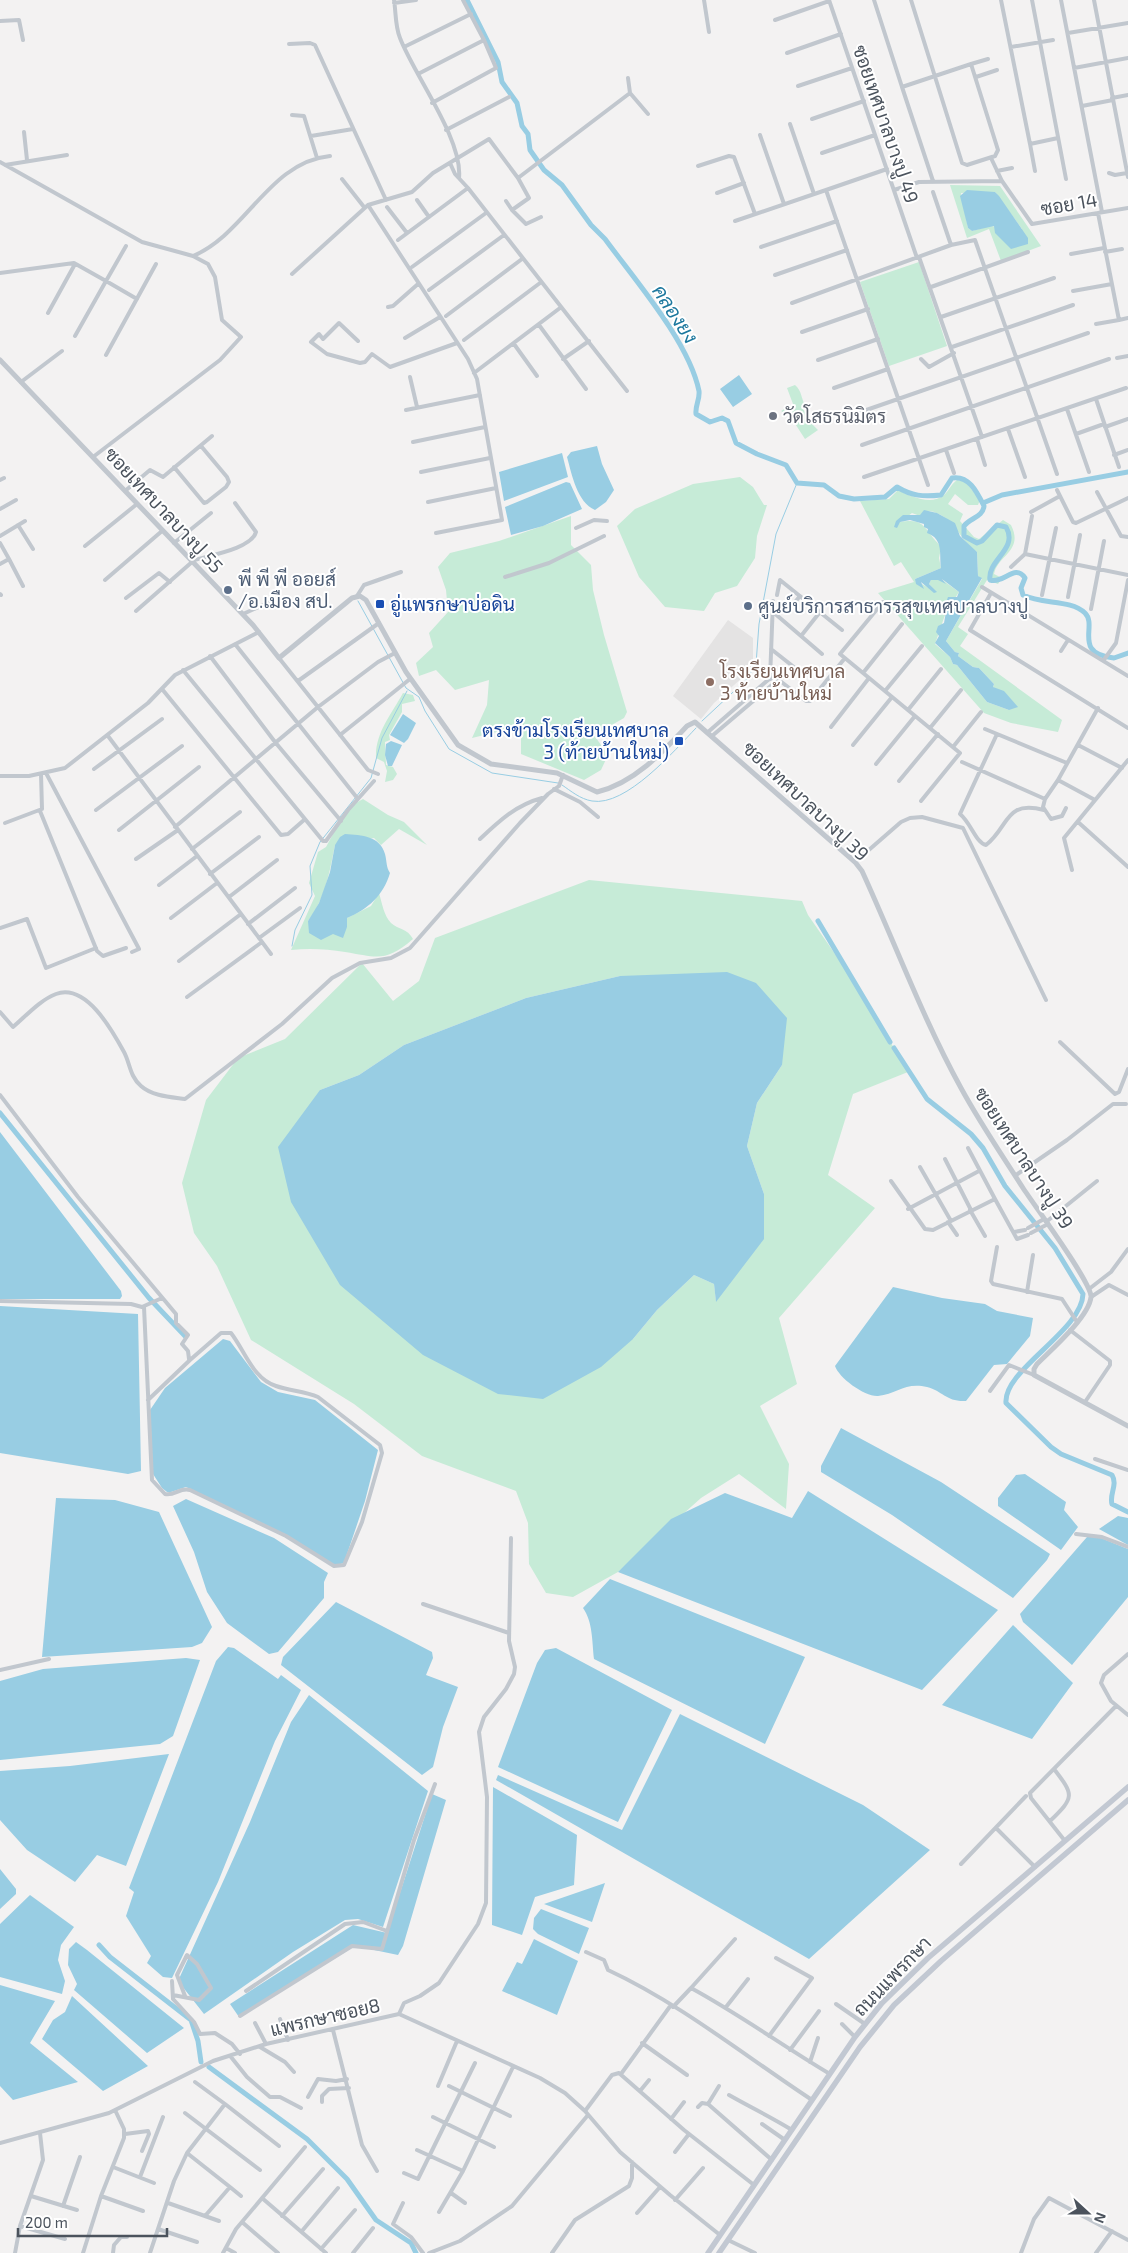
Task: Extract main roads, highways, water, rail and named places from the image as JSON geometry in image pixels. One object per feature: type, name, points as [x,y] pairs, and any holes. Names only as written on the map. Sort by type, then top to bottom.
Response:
[{"type":"main road","name":"ถนนแพรกษา","points":[[708,2253],[865,2024],[915,1969],[1128,1787]]},
{"type":"main road","name":"ถนนแพรกษา","points":[[719,2253],[860,2047],[894,2005],[934,1966],[1128,1800]]},
{"type":"main road","points":[[1075,1832],[1082,1840]]},
{"type":"water","points":[[967,190],[995,192],[1028,238],[1028,244],[1011,249],[995,233],[994,226],[972,231],[968,228],[960,196]]},
{"type":"water","points":[[739,375],[752,394],[733,407],[720,389]]},
{"type":"water","points":[[597,446],[602,464],[614,490],[606,502],[595,510],[584,501],[580,494],[573,480],[567,457],[571,452]]},
{"type":"water","points":[[562,453],[568,477],[504,501],[499,472]]},
{"type":"water","points":[[566,482],[570,483],[582,509],[543,526],[511,535],[505,507]]},
{"type":"water","points":[[924,510],[937,513],[955,523],[960,536],[977,552],[978,576],[982,578],[946,641],[955,652],[959,653],[958,656],[973,667],[979,668],[994,684],[993,687],[1004,691],[1018,707],[1009,710],[987,702],[957,665],[953,664],[950,657],[935,643],[939,636],[936,632],[938,626],[944,623],[946,612],[944,608],[948,597],[957,597],[959,592],[942,579],[946,584],[938,580],[931,580],[929,584],[937,592],[934,593],[921,582],[924,589],[916,584],[915,579],[941,568],[940,548],[936,539],[927,533],[928,529],[924,527],[924,524],[910,520],[900,522],[897,528],[894,527],[896,521],[903,515],[920,515]]},
{"type":"water","points":[[403,714],[416,723],[404,743],[390,735]]},
{"type":"water","points":[[391,741],[402,745],[392,766],[388,766],[385,755],[386,744]]},
{"type":"water","points":[[345,834],[364,836],[379,843],[383,848],[390,873],[374,901],[347,918],[347,927],[343,938],[333,934],[321,940],[309,933],[308,921],[319,903],[330,872],[335,845],[340,837]]},
{"type":"water","points":[[727,972],[756,983],[787,1018],[782,1065],[757,1103],[747,1146],[764,1194],[764,1239],[716,1302],[714,1284],[694,1275],[657,1310],[633,1339],[601,1367],[543,1399],[498,1394],[423,1355],[340,1285],[291,1202],[278,1147],[320,1090],[359,1075],[404,1045],[526,998],[620,976]]},
{"type":"water","points":[[0,1132],[121,1291],[122,1296],[120,1299],[0,1299]]},
{"type":"water","points":[[893,1287],[942,1298],[985,1304],[997,1311],[1033,1318],[1030,1336],[1007,1364],[994,1365],[966,1401],[954,1400],[927,1387],[919,1386],[907,1387],[878,1396],[866,1393],[847,1381],[837,1371],[835,1366]]},
{"type":"water","points":[[0,1306],[138,1314],[141,1471],[128,1474],[0,1453]]},
{"type":"water","points":[[223,1339],[230,1341],[261,1382],[278,1392],[315,1400],[378,1450],[365,1501],[344,1563],[334,1566],[292,1539],[186,1487],[167,1492],[153,1474],[150,1410],[165,1388]]},
{"type":"water","points":[[841,1428],[941,1482],[1050,1554],[1047,1560],[1013,1598],[892,1515],[821,1472],[821,1466]]},
{"type":"water","points":[[1025,1474],[1066,1502],[1064,1510],[1078,1527],[1061,1550],[998,1506],[998,1498],[1016,1475]]},
{"type":"water","points":[[808,1491],[998,1610],[922,1690],[618,1572],[671,1519],[725,1493],[792,1518]]},
{"type":"water","points":[[56,1498],[115,1500],[159,1512],[212,1627],[202,1643],[192,1647],[42,1657]]},
{"type":"water","points":[[186,1499],[274,1538],[328,1573],[324,1582],[324,1598],[278,1652],[269,1654],[227,1623],[207,1592],[194,1552],[173,1506]]},
{"type":"water","points":[[1118,1516],[1128,1518],[1128,1545],[1099,1529]]},
{"type":"water","points":[[1091,1534],[1128,1549],[1128,1597],[1072,1665],[1023,1622],[1020,1614]]},
{"type":"water","points":[[610,1579],[805,1657],[765,1744],[594,1659],[589,1619],[583,1608]]},
{"type":"water","points":[[336,1602],[432,1652],[433,1658],[426,1675],[458,1687],[443,1727],[433,1767],[422,1775],[281,1665],[283,1657]]},
{"type":"water","points":[[1013,1625],[1073,1683],[1032,1739],[942,1705]]},
{"type":"water","points":[[228,1647],[234,1648],[278,1679],[281,1675],[301,1690],[275,1741],[218,1882],[172,1978],[163,1977],[147,1963],[151,1956],[126,1916],[134,1892],[129,1888],[216,1661]]},
{"type":"water","points":[[556,1648],[672,1710],[618,1822],[498,1767],[537,1663],[545,1650]]},
{"type":"water","points":[[186,1658],[200,1660],[173,1736],[160,1744],[0,1760],[0,1681],[43,1669]]},
{"type":"water","points":[[309,1695],[428,1791],[383,1927],[358,1919],[345,1920],[293,1952],[204,2014],[178,1981],[250,1822],[291,1722]]},
{"type":"water","points":[[680,1714],[863,1805],[930,1850],[809,1959],[496,1780],[498,1775],[622,1830]]},
{"type":"water","points":[[169,1754],[126,1866],[97,1855],[75,1882],[27,1850],[0,1820],[0,1771],[70,1766]]},
{"type":"water","points":[[493,1787],[577,1835],[574,1885],[535,1897],[522,1935],[492,1925]]},
{"type":"water","points":[[432,1794],[446,1800],[403,1946],[398,1955],[355,1946],[239,2017],[230,2004],[353,1925],[387,1933]]},
{"type":"water","points":[[0,1869],[16,1889],[16,1894],[0,1909]]},
{"type":"water","points":[[605,1883],[592,1922],[544,1904]]},
{"type":"water","points":[[30,1895],[74,1927],[61,1945],[58,1960],[65,1981],[62,1994],[0,1977],[0,1924]]},
{"type":"water","points":[[541,1909],[589,1928],[579,1954],[538,1934],[533,1929],[534,1918]]},
{"type":"water","points":[[534,1939],[578,1961],[557,2015],[502,1991],[517,1962],[522,1964]]},
{"type":"water","points":[[76,1942],[184,2028],[147,2053],[74,1990],[77,1984],[68,1965],[69,1949]]},
{"type":"water","points":[[0,1985],[55,2001],[30,2043],[78,2082],[13,2100],[0,2086]]},
{"type":"water","points":[[72,1996],[148,2066],[103,2091],[42,2039],[53,2020],[65,2012]]},
{"type":"waterway","name":"คลองยง","points":[[467,0],[498,62],[502,82],[517,103],[522,126],[528,134],[530,150],[544,170],[562,185],[591,225],[605,239],[673,332],[693,372],[699,391],[696,414],[710,422],[722,418],[728,421],[736,443],[757,454],[786,465],[797,483],[824,485],[839,496],[854,499],[885,497],[897,487],[918,495],[941,495],[952,478],[963,479],[972,486],[984,506],[981,513],[964,526],[964,536],[977,543],[982,541],[997,525],[1006,527],[1009,535],[1009,542],[993,566],[990,580],[1000,579],[1013,573],[1021,574],[1025,578],[1021,588],[1023,595],[1072,606],[1085,613],[1088,618],[1090,645],[1094,651],[1114,658],[1128,653]]},
{"type":"waterway","points":[[983,503],[1002,495],[1128,472]]},
{"type":"waterway","points":[[702,721],[746,680],[756,664],[759,624],[776,534],[797,483]]},
{"type":"waterway","points":[[358,601],[406,688],[419,697],[425,711],[449,749],[492,773],[558,783]]},
{"type":"waterway","points":[[292,946],[295,930],[312,895],[310,866],[320,842],[371,778],[382,738],[407,691]]},
{"type":"waterway","points":[[562,785],[580,797],[592,801],[605,800],[620,795],[649,775],[696,728]]},
{"type":"waterway","points":[[818,921],[890,1042]]},
{"type":"waterway","points":[[894,1048],[927,1099],[971,1134],[983,1148],[1005,1186],[1055,1248],[1083,1294],[1079,1308],[1070,1322],[1017,1377],[1008,1390],[1006,1403],[1051,1447],[1061,1454],[1112,1475],[1114,1479],[1112,1504],[1128,1512]]},
{"type":"waterway","points":[[0,1113],[149,1298],[185,1336]]},
{"type":"waterway","points":[[99,1945],[110,1957],[191,2020],[198,2041],[201,2062]]},
{"type":"waterway","points":[[209,2067],[307,2139],[347,2179],[376,2220],[411,2243],[416,2253]]},
{"type":"place","name":"วัดโสธรนิมิตร","points":[[773,416]]},
{"type":"place","name":"พี พี พี ออยส์ /อ.เมือง สป.","points":[[228,590]]},
{"type":"place","name":"อู่แพรกษาบ่อดิน","points":[[380,604]]},
{"type":"place","name":"ศูนย์บริการสาธารรสุขเทศบาลบางปู","points":[[748,606]]},
{"type":"place","name":"โรงเรียนเทศบาล 3 ท้ายบ้านใหม่","points":[[710,682]]},
{"type":"place","name":"ตรงข้ามโรงเรียนเทศบาล 3 (ท้ายบ้านใหม่)","points":[[679,741]]}]
